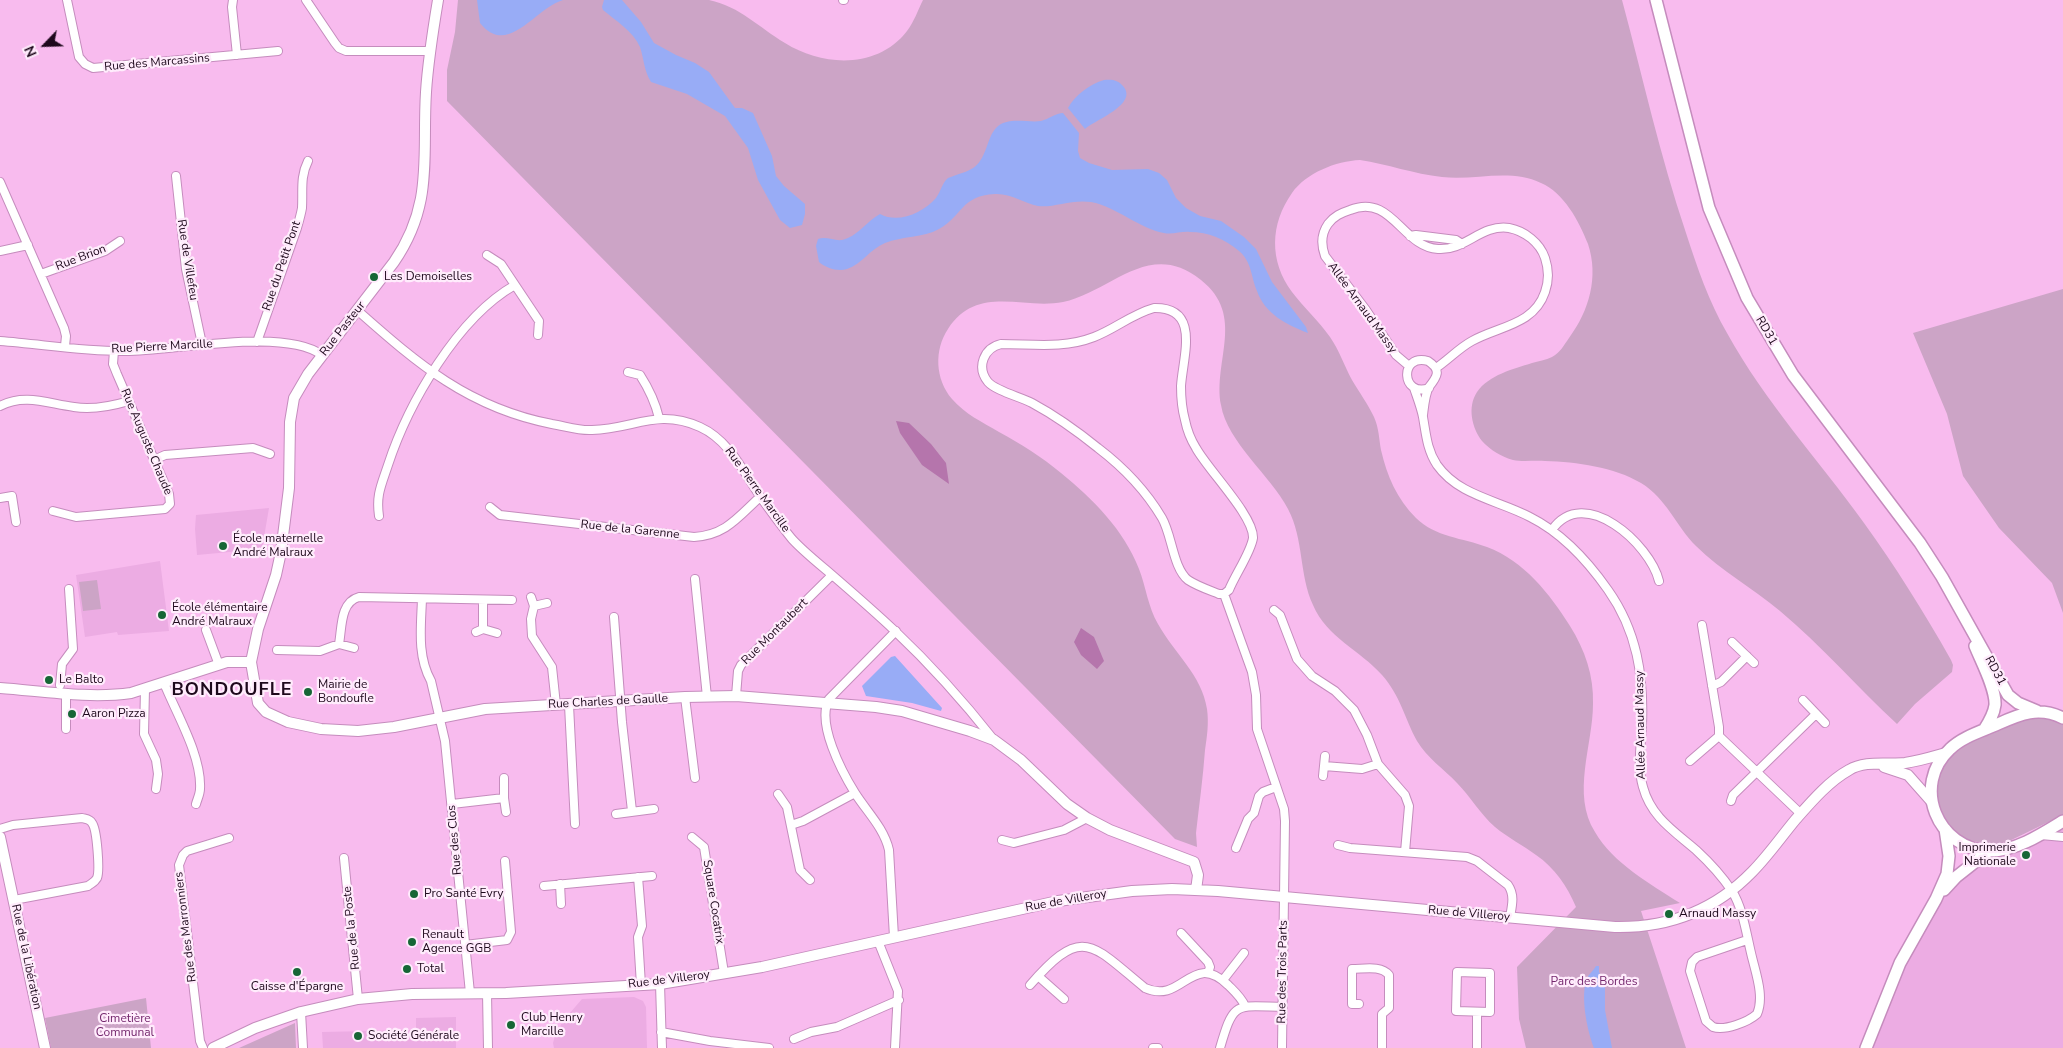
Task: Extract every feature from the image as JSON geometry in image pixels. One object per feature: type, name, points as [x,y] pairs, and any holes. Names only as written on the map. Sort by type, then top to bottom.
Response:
[{"type":"main road","name":"RD31","points":[[1656,0],[1709,208],[1746,298],[1792,375],[1920,543],[1942,577],[2008,695],[2018,704],[2063,718]]},
{"type":"main road","name":"RD31","points":[[1965,618],[1992,690],[1995,704],[1992,716],[1984,730]]},
{"type":"main road","points":[[2037,711],[2018,715],[1952,747],[1938,762],[1933,776],[1931,802],[1934,811],[1953,839],[1964,845],[1989,851],[2015,847],[2063,821]]},
{"type":"main road","points":[[1866,1048],[1900,963],[1936,899],[1947,874],[1949,856],[1945,829]]},
{"type":"main road","points":[[1936,899],[1956,876],[1989,851]]},
{"type":"street","name":"Rue des Marcassins","points":[[67,0],[77,52],[81,60],[89,67],[98,68],[278,51]]},
{"type":"street","points":[[233,0],[232,7],[237,55]]},
{"type":"street","points":[[306,0],[334,43],[346,51],[430,51]]},
{"type":"street","name":"Rue Pasteur","points":[[251,662],[258,629],[276,575],[281,552],[290,486],[291,411],[294,398],[300,386],[322,355],[402,251],[415,224],[425,178],[426,92],[438,0]]},
{"type":"street","name":"Rue du Petit Pont","points":[[257,342],[297,228],[302,208],[301,181],[303,170],[308,161]]},
{"type":"street","name":"Rue de Villefeu","points":[[176,176],[186,269],[202,344]]},
{"type":"street","points":[[0,182],[64,328],[66,336],[65,346]]},
{"type":"street","name":"Allée Arnaud Massy","points":[[1409,366],[1396,355],[1366,310],[1324,256],[1322,247],[1325,228],[1330,221],[1345,212],[1363,207],[1373,208],[1387,214],[1422,246],[1430,248],[1445,249],[1462,244],[1477,234],[1492,228],[1509,228],[1525,234],[1538,246],[1544,255],[1548,272],[1546,291],[1542,300],[1530,315],[1513,325],[1473,340],[1436,368]]},
{"type":"street","points":[[1410,236],[1416,235],[1456,240],[1462,244]]},
{"type":"street","name":"Rue Brion","points":[[41,274],[105,251],[120,241]]},
{"type":"street","points":[[0,251],[28,245]]},
{"type":"street","points":[[487,255],[501,264],[539,321],[538,335]]},
{"type":"street","points":[[379,516],[377,500],[394,446],[414,404],[441,359],[464,330],[505,291],[515,285]]},
{"type":"street","points":[[1154,308],[1163,308],[1177,314],[1186,330],[1181,388],[1184,416],[1189,434],[1207,465],[1247,518],[1252,531],[1251,546],[1229,590],[1224,594],[1219,594],[1188,579],[1180,568],[1163,520],[1154,505],[1101,450],[1055,416],[992,385],[988,381],[984,375],[982,362],[989,350],[1001,344],[1043,346],[1078,342],[1105,332],[1145,310],[1154,308]]},
{"type":"street","name":"Rue Pierre Marcille","points":[[357,310],[395,345],[433,374],[477,400],[532,420],[588,430],[620,427],[659,418],[683,420],[702,427],[715,436],[737,459],[760,496],[793,539],[896,632],[928,664],[994,740]]},
{"type":"street","name":"Rue Pierre Marcille","points":[[0,341],[114,351],[257,342],[307,347],[322,355]]},
{"type":"street","name":"Rue Auguste Chaude","points":[[53,511],[76,517],[164,509],[168,507],[169,494],[113,364],[114,351]]},
{"type":"street","points":[[1423,359],[1428,360],[1436,368],[1436,379],[1429,388],[1424,390],[1414,388],[1408,380],[1409,366],[1413,362],[1423,359]]},
{"type":"street","points":[[628,372],[640,375],[656,402],[659,418]]},
{"type":"street","name":"Allée Arnaud Massy","points":[[1414,388],[1431,454],[1441,470],[1456,484],[1486,500],[1515,509],[1552,530],[1586,562],[1608,590],[1625,618],[1636,648],[1642,684],[1640,768],[1642,786],[1650,805],[1660,820],[1697,851],[1731,890],[1738,904],[1747,940]]},
{"type":"street","name":"Allée Arnaud Massy","points":[[1422,417],[1429,388]]},
{"type":"street","points":[[0,406],[8,402],[27,400],[46,401],[84,408],[116,405],[129,401]]},
{"type":"street","points":[[154,460],[165,456],[253,448],[270,454]]},
{"type":"street","points":[[0,498],[12,496],[16,522]]},
{"type":"street","name":"Rue de la Garenne","points":[[490,507],[500,515],[694,537],[715,534],[723,530],[760,496]]},
{"type":"street","points":[[1552,530],[1558,520],[1572,514],[1587,513],[1602,517],[1622,530],[1645,553],[1656,569],[1659,581]]},
{"type":"street","name":"Rue Montaubert","points":[[736,696],[738,671],[741,665],[832,575]]},
{"type":"street","points":[[695,579],[706,697]]},
{"type":"street","points":[[66,729],[62,664],[73,649],[69,589]]},
{"type":"street","name":"Rue des Trois Parts","points":[[1224,594],[1252,672],[1256,695],[1257,729],[1286,821],[1282,1048]]},
{"type":"street","points":[[339,644],[345,606],[353,599],[359,597],[512,600]]},
{"type":"street","points":[[531,597],[534,606],[531,619],[532,636],[552,667],[556,705]]},
{"type":"street","name":"Rue des Clos","points":[[422,599],[421,655],[426,673],[431,681],[445,741],[470,993]]},
{"type":"street","points":[[483,600],[480,631],[497,633]]},
{"type":"street","points":[[534,606],[547,603]]},
{"type":"street","points":[[1274,610],[1280,615],[1292,649],[1304,668],[1312,676],[1340,694],[1354,710],[1368,735],[1378,764],[1408,800],[1405,852]]},
{"type":"street","points":[[614,617],[622,701],[622,722],[632,811]]},
{"type":"street","points":[[1702,625],[1719,736],[1801,814]]},
{"type":"street","points":[[206,630],[219,665]]},
{"type":"street","points":[[894,937],[887,839],[855,793],[839,762],[825,723],[826,703],[834,692],[896,632]]},
{"type":"street","points":[[1732,642],[1754,663]]},
{"type":"street","points":[[277,650],[320,651],[339,644],[354,648]]},
{"type":"street","points":[[1712,686],[1721,682],[1747,656]]},
{"type":"street","points":[[0,688],[63,689],[118,695],[145,689],[235,661],[251,662]]},
{"type":"street","name":"Rue Charles de Gaulle","points":[[251,662],[256,695],[261,707],[273,716],[288,722],[342,731],[394,727],[485,708],[569,705],[685,697],[736,696],[902,711],[994,740],[1020,760],[1067,804],[1087,818],[1110,830],[1194,862],[1198,875],[1196,890]]},
{"type":"street","points":[[164,683],[174,710],[185,728],[195,760],[200,789],[196,804]]},
{"type":"street","points":[[145,689],[144,734],[156,760],[158,774],[156,789]]},
{"type":"street","points":[[685,697],[697,769],[695,778]]},
{"type":"street","points":[[1803,700],[1825,723]]},
{"type":"street","points":[[569,705],[575,824]]},
{"type":"street","points":[[1730,801],[1733,795],[1816,714]]},
{"type":"street","points":[[1690,761],[1719,736]]},
{"type":"street","name":"Rue de Villeroy","points":[[213,1048],[255,1028],[301,1012],[358,999],[396,995],[487,993],[660,984],[762,967],[1082,897],[1132,891],[1196,890],[1615,927],[1648,926],[1677,920],[1701,911],[1731,890],[1754,870],[1811,802],[1848,770],[1865,764],[1904,763],[1946,753]]},
{"type":"street","points":[[1323,776],[1324,756]]},
{"type":"street","points":[[1324,766],[1362,769],[1378,764]]},
{"type":"street","points":[[1873,764],[1908,775],[1931,802]]},
{"type":"street","points":[[504,778],[506,812]]},
{"type":"street","points":[[1236,848],[1248,819],[1254,813],[1259,796],[1263,792],[1276,787]]},
{"type":"street","points":[[791,825],[803,821],[855,793]]},
{"type":"street","points":[[778,794],[787,807],[800,870],[810,880]]},
{"type":"street","points":[[452,804],[504,798]]},
{"type":"street","points":[[616,814],[654,809]]},
{"type":"street","points":[[0,829],[13,825],[82,818],[89,820],[95,830],[98,876],[95,882],[88,886],[14,900]]},
{"type":"street","points":[[1002,840],[1014,843],[1064,830],[1087,818]]},
{"type":"street","points":[[2039,834],[2063,838]]},
{"type":"street","name":"Rue de la Libération","points":[[0,837],[45,1048]]},
{"type":"street","name":"Rue des Marronniers","points":[[203,1048],[199,1033],[179,865],[187,851],[229,838]]},
{"type":"street","name":"Square Cocatrix","points":[[692,838],[704,847],[724,973]]},
{"type":"street","points":[[1338,845],[1350,848],[1466,857],[1477,861],[1512,890],[1510,917]]},
{"type":"street","name":"Rue de la Poste","points":[[344,858],[358,999]]},
{"type":"street","points":[[465,945],[507,940],[511,932],[505,860]]},
{"type":"street","points":[[544,886],[652,876]]},
{"type":"street","points":[[638,877],[642,926],[638,937],[642,985]]},
{"type":"street","points":[[560,884],[561,904]]},
{"type":"street","points":[[1181,933],[1208,962],[1210,967],[1208,973]]},
{"type":"street","points":[[1747,940],[1758,987],[1759,1009],[1757,1014],[1748,1020],[1724,1028],[1713,1027],[1706,1020],[1690,971],[1692,962],[1697,957],[1747,940]]},
{"type":"street","points":[[878,941],[898,990],[899,1000],[895,1048]]},
{"type":"street","points":[[1030,985],[1059,955],[1068,949],[1079,946],[1090,947],[1099,951],[1152,992],[1161,993],[1169,991],[1192,976],[1208,973],[1223,980],[1241,997],[1245,1006]]},
{"type":"street","points":[[1223,980],[1244,953]]},
{"type":"street","points":[[1359,1004],[1352,1004],[1352,969],[1380,969],[1386,971],[1389,975],[1389,1008],[1382,1014],[1382,1048]]},
{"type":"street","points":[[1457,972],[1490,973],[1490,1012],[1477,1012],[1456,1011],[1457,972]]},
{"type":"street","points":[[1038,976],[1064,999]]},
{"type":"street","points":[[660,984],[662,1048]]},
{"type":"street","points":[[487,993],[488,1048]]},
{"type":"street","points":[[794,1039],[811,1032],[837,1027],[899,1000]]},
{"type":"street","points":[[1220,1048],[1234,1011],[1245,1006],[1282,1007]]},
{"type":"street","points":[[301,1012],[303,1048]]},
{"type":"street","points":[[1477,1012],[1477,1048]]},
{"type":"street","points":[[661,1032],[710,1041],[769,1048]]},
{"type":"street","points":[[1153,1048],[1158,1048]]},
{"type":"shaded area","points":[[896,421],[909,423],[931,444],[946,463],[949,484],[922,465],[900,433]]},
{"type":"shaded area","points":[[269,508],[262,549],[197,555],[196,515]]},
{"type":"shaded area","points":[[160,561],[169,631],[118,635],[117,632],[85,637],[76,575]]},
{"type":"shaded area","points":[[1081,628],[1094,637],[1104,661],[1097,669],[1081,655],[1074,642]]},
{"type":"shaded area","points":[[2063,821],[2063,1048],[1866,1048],[1900,963],[1956,877],[2002,850]]},
{"type":"shaded area","points":[[634,997],[643,1001],[646,1007],[647,1048],[554,1048],[555,1036],[563,1021],[582,999]]},
{"type":"shaded area","points":[[456,1017],[456,1048],[323,1048],[322,1032],[416,1030],[416,1018]]},
{"type":"green space","name":"Parc des Bordes","points":[[458,0],[709,0],[740,12],[775,37],[800,51],[816,57],[849,60],[866,58],[881,52],[895,43],[907,31],[923,0],[1622,0],[1660,146],[1677,204],[1709,297],[1727,333],[1758,383],[1864,523],[1898,573],[1951,660],[1953,665],[1952,672],[1915,704],[1897,724],[1795,624],[1696,546],[1665,505],[1650,489],[1619,473],[1595,466],[1513,460],[1496,453],[1482,441],[1473,424],[1472,417],[1472,404],[1477,392],[1488,381],[1502,373],[1555,355],[1564,346],[1576,328],[1587,305],[1592,281],[1591,256],[1588,244],[1570,209],[1549,188],[1541,183],[1517,176],[1442,177],[1360,160],[1322,169],[1298,186],[1279,217],[1275,242],[1279,268],[1292,292],[1321,325],[1333,342],[1352,380],[1372,412],[1377,425],[1383,460],[1394,487],[1409,511],[1424,524],[1440,533],[1487,547],[1500,553],[1524,570],[1554,602],[1575,635],[1584,654],[1592,683],[1592,720],[1584,786],[1588,817],[1595,832],[1612,854],[1633,872],[1680,903],[1641,911],[1686,1048],[1526,1048],[1519,1019],[1517,967],[1576,907],[1569,892],[1555,872],[1531,851],[1495,827],[1462,788],[1426,753],[1417,741],[1398,699],[1382,675],[1335,635],[1319,616],[1305,582],[1297,532],[1288,509],[1240,445],[1225,419],[1221,405],[1220,388],[1225,324],[1222,308],[1214,294],[1201,280],[1182,268],[1164,264],[1147,266],[1130,272],[1081,296],[1063,302],[1048,304],[1001,302],[973,307],[960,315],[943,337],[938,364],[942,383],[946,391],[962,409],[1039,456],[1073,483],[1116,528],[1133,555],[1155,617],[1164,635],[1194,675],[1207,709],[1208,730],[1196,833],[1197,847],[1175,839],[447,101],[447,70],[455,32]]},
{"type":"green space","points":[[2063,289],[2063,613],[2052,583],[1999,528],[1963,476],[1947,414],[1913,333]]},
{"type":"green space","points":[[97,580],[101,609],[83,611],[79,582]]},
{"type":"green space","points":[[2038,716],[2063,723],[2063,815],[2003,844],[1990,845],[1961,838],[1942,818],[1935,796],[1939,771],[1959,746],[2020,719]]},
{"type":"green space","name":"Cimetière Communal","points":[[146,998],[151,1048],[51,1048],[45,1018]]},
{"type":"green space","points":[[295,1023],[296,1048],[239,1048]]},
{"type":"water","points":[[477,0],[563,0],[542,12],[522,28],[501,35],[490,32],[480,23]]},
{"type":"water","points":[[604,0],[622,0],[641,22],[654,43],[709,72],[735,108],[742,108],[753,113],[772,156],[776,176],[784,186],[805,204],[802,225],[790,228],[780,220],[758,180],[748,148],[725,116],[687,94],[651,82],[637,41],[624,27],[603,10]]},
{"type":"water","points":[[1104,80],[1119,82],[1126,93],[1125,99],[1114,111],[1085,129],[1068,108],[1083,91],[1093,84]]},
{"type":"water","points":[[1063,113],[1079,133],[1078,151],[1080,158],[1089,163],[1112,170],[1148,169],[1159,173],[1167,180],[1176,198],[1186,208],[1200,216],[1221,221],[1244,237],[1256,249],[1272,282],[1306,327],[1308,333],[1278,318],[1265,306],[1257,291],[1246,260],[1239,251],[1228,243],[1203,233],[1167,233],[1154,230],[1110,208],[1091,202],[1084,201],[1038,206],[1001,194],[984,196],[975,198],[968,203],[947,224],[939,229],[926,234],[885,243],[857,264],[847,269],[832,269],[819,262],[816,246],[818,239],[842,240],[852,236],[880,214],[887,217],[902,217],[917,212],[931,203],[948,178],[969,171],[977,165],[993,132],[1001,124],[1011,121],[1041,121]]},
{"type":"water","points":[[895,656],[942,708],[941,711],[912,703],[866,696],[862,686],[891,657]]},
{"type":"water","points":[[1596,966],[1599,966],[1599,972],[1605,982],[1605,1010],[1612,1048],[1594,1048],[1587,1023],[1584,1003],[1585,985],[1587,978]]},
{"type":"place","name":"Les Demoiselles","points":[[374,277]]},
{"type":"place","name":"École maternelle André Malraux","points":[[223,546]]},
{"type":"place","name":"École élémentaire André Malraux","points":[[162,615]]},
{"type":"place","name":"Le Balto","points":[[49,680]]},
{"type":"place","name":"Mairie de Bondoufle","points":[[308,692]]},
{"type":"place","name":"Aaron Pizza","points":[[72,714]]},
{"type":"place","name":"Imprimerie Nationale","points":[[2026,855]]},
{"type":"place","name":"Pro Santé Evry","points":[[414,894]]},
{"type":"place","name":"Arnaud Massy","points":[[1669,914]]},
{"type":"place","name":"Renault Agence GGB","points":[[412,942]]},
{"type":"place","name":"Total","points":[[407,969]]},
{"type":"place","name":"Caisse d'Épargne","points":[[297,972]]},
{"type":"place","name":"Club Henry Marcille","points":[[511,1025]]},
{"type":"place","name":"Société Générale","points":[[358,1036]]},
{"type":"district","name":"BONDOUFLE","points":[[232,691]]}]
